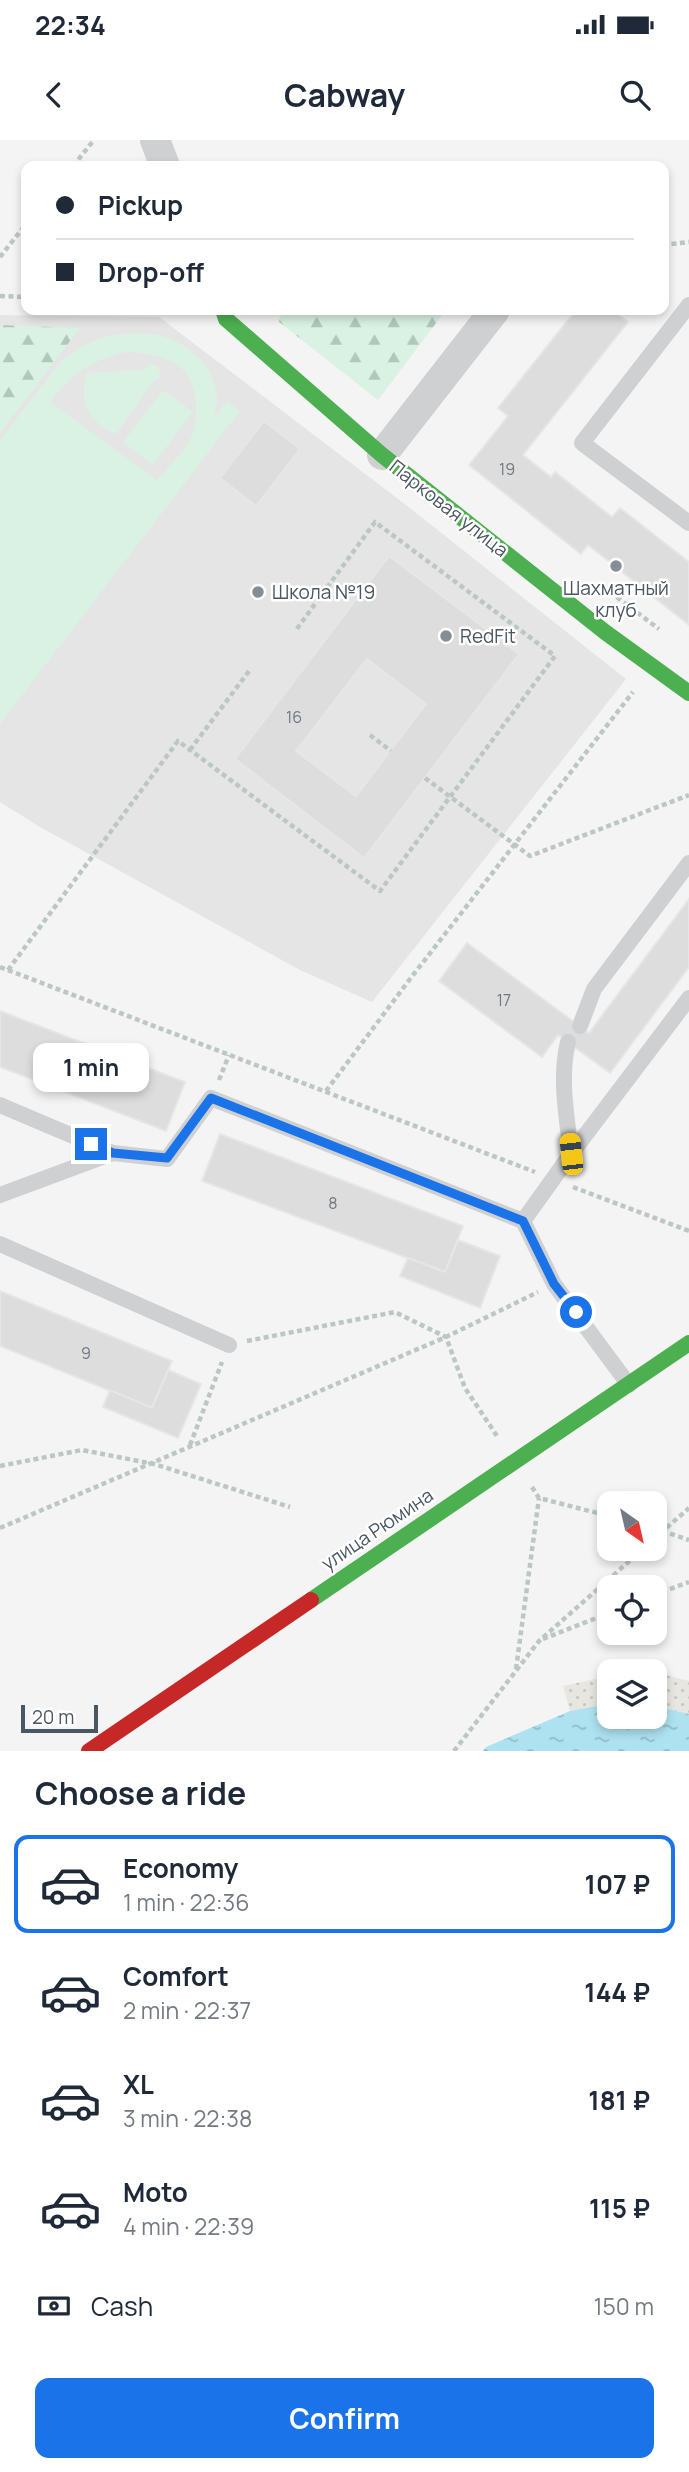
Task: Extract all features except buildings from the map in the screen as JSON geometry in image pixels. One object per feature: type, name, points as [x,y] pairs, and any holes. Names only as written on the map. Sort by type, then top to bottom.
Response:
[{"type":"main road","name":"Парковая улица","points":[[225,315],[226,319],[382,455],[605,632],[689,692]]},
{"type":"main road","name":"улица Рюмина","points":[[89,1751],[689,1343]]},
{"type":"street","points":[[155,140],[163,161]]},
{"type":"street","points":[[382,455],[491,315]]},
{"type":"lane","points":[[689,305],[582,443],[689,523]]},
{"type":"lane","points":[[580,1026],[594,989],[689,863]]},
{"type":"lane","points":[[523,1221],[689,998]]},
{"type":"lane","points":[[568,1042],[564,1056],[564,1089],[571,1154]]},
{"type":"lane","points":[[0,1105],[113,1153],[167,1158],[211,1098],[523,1221],[554,1284],[629,1385]]},
{"type":"lane","points":[[0,1195],[113,1153]]},
{"type":"lane","points":[[0,1244],[229,1345]]},
{"type":"path","points":[[77,161],[94,140]]},
{"type":"path","points":[[0,257],[21,230]]},
{"type":"path","points":[[669,244],[689,242]]},
{"type":"path","points":[[0,296],[21,296]]},
{"type":"path","points":[[8,970],[178,741],[380,891],[555,656],[375,522],[296,630]]},
{"type":"path","points":[[327,1091],[653,666]]},
{"type":"path","points":[[190,750],[249,671]]},
{"type":"path","points":[[370,736],[391,751]]},
{"type":"path","points":[[425,778],[530,856],[689,795]]},
{"type":"path","points":[[0,967],[689,1231]]},
{"type":"path","points":[[211,1098],[229,1055]]},
{"type":"path","points":[[0,1528],[446,1337],[554,1284]]},
{"type":"path","points":[[189,1446],[229,1345],[395,1312],[446,1337],[465,1388],[514,1461]]},
{"type":"path","points":[[0,1466],[82,1450],[154,1464],[290,1507]]},
{"type":"path","points":[[516,1670],[539,1498],[597,1513]]},
{"type":"path","points":[[667,1528],[689,1508]]},
{"type":"path","points":[[667,1532],[689,1540]]},
{"type":"path","points":[[454,1751],[539,1640],[629,1561]]},
{"type":"path","points":[[667,1590],[689,1582]]},
{"type":"path","points":[[539,1640],[597,1618]]},
{"type":"shaded area","name":"Школа №19","points":[[0,315],[159,317],[406,505],[626,679],[372,1002],[300,970],[40,827],[0,802]]},
{"type":"green space","points":[[281,315],[442,315],[378,400],[279,322]]},
{"type":"green space","points":[[0,325],[80,328],[0,433]]},
{"type":"green space","points":[[151,334],[182,345],[200,360],[213,379],[217,402],[214,418],[227,401],[240,411],[0,724],[0,440],[61,361],[84,345],[107,336]],"holes":[[[128,352],[167,359],[177,365],[185,372],[195,395],[196,418],[191,439],[157,480],[50,402],[75,375],[93,363]]]},
{"type":"green space","points":[[151,363],[160,368],[159,378],[154,381],[116,434],[99,424],[85,402],[87,373],[143,370]]},
{"type":"green space","points":[[163,390],[193,412],[153,465],[123,442]]},
{"type":"sand","points":[[667,1675],[689,1681],[689,1714],[667,1709]]},
{"type":"sand","points":[[597,1679],[597,1708],[570,1711],[563,1686]]},
{"type":"water","points":[[597,1706],[597,1729],[667,1729],[667,1709],[689,1714],[689,1751],[483,1751],[486,1747],[570,1711]]},
{"type":"traffic: fast","points":[[225,315],[226,319],[382,455],[605,632],[689,693]]},
{"type":"traffic: fast","points":[[311,1600],[689,1343]]},
{"type":"traffic: jam","points":[[89,1751],[311,1600]]},
{"type":"place","name":"Шахматный клуб","points":[[616,566]]},
{"type":"place","name":"Школа №19","points":[[258,592]]},
{"type":"place","name":"RedFit","points":[[446,636]]},
{"type":"route","points":[[91,1144],[113,1153],[167,1158],[211,1098],[523,1221],[554,1284],[576,1312]]}]
